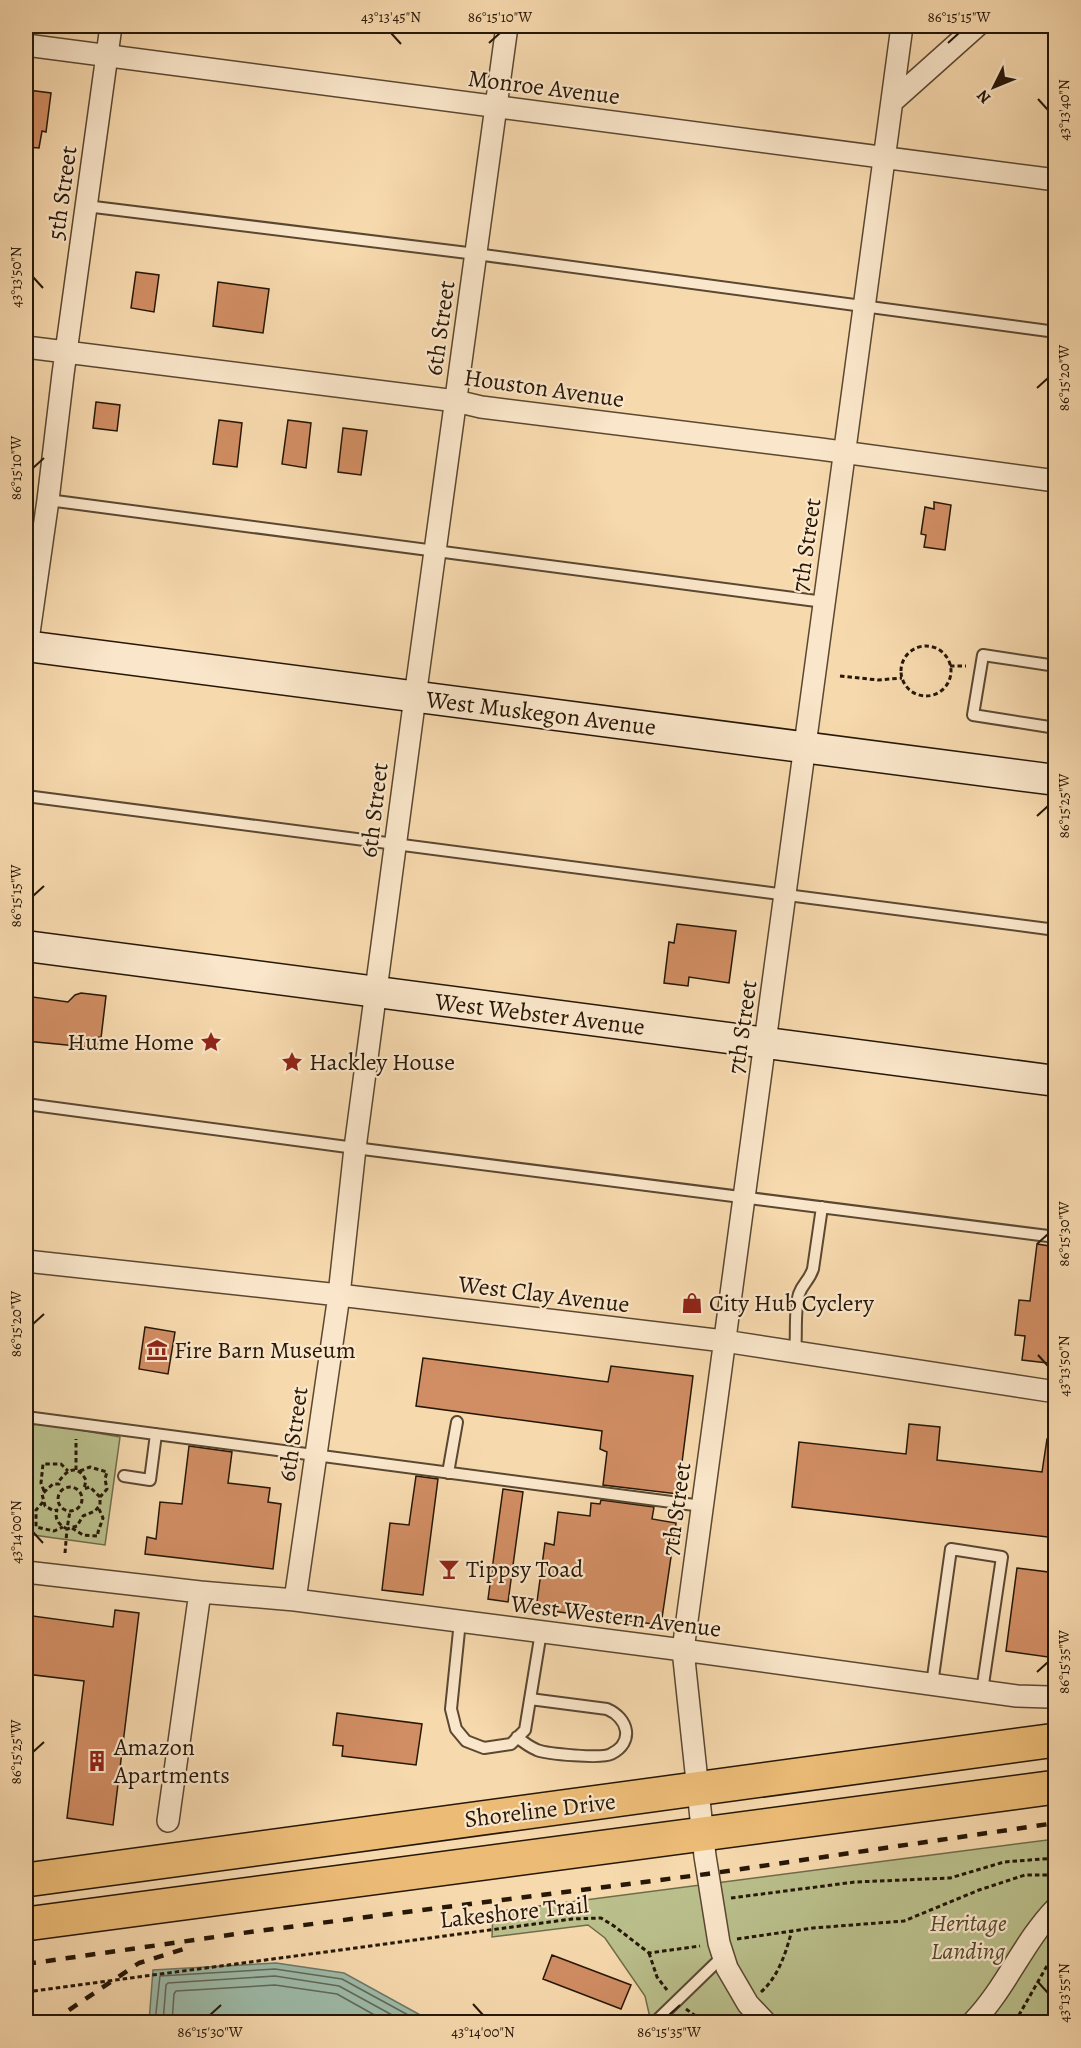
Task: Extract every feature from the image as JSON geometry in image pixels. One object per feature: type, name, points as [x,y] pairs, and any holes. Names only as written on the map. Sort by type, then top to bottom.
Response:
[{"type":"highway","name":"Shoreline Drive","points":[[26,1880],[1056,1740]]},
{"type":"highway","name":"Shoreline Drive","points":[[26,1924],[1056,1787]]},
{"type":"main road","name":"West Muskegon Avenue","points":[[26,648],[806,746],[1056,780]]},
{"type":"main road","name":"West Webster Avenue","points":[[26,946],[1056,1081]]},
{"type":"street","name":"5th Street","points":[[26,648],[111,26]]},
{"type":"street","name":"6th Street","points":[[295,1600],[339,1295],[355,1148],[507,26]]},
{"type":"street","name":"7th Street","points":[[765,2022],[748,2004],[727,1968],[726,1946],[708,1874],[683,1650],[902,26]]},
{"type":"street","points":[[893,101],[977,26]]},
{"type":"street","name":"Monroe Avenue","points":[[26,45],[1056,180]]},
{"type":"street","name":"Houston Avenue","points":[[26,347],[456,401],[482,407],[1056,481]]},
{"type":"street","name":"West Clay Avenue","points":[[26,1261],[339,1295],[724,1341],[1056,1392]]},
{"type":"street","name":"West Western Avenue","points":[[26,1572],[200,1592],[295,1600],[1017,1696],[1049,1697],[1056,1694]]},
{"type":"street","points":[[168,1821],[200,1592]]},
{"type":"street","points":[[973,2022],[990,2004],[1041,1923],[1056,1908]]},
{"type":"lane","points":[[86,206],[476,254],[1056,332]]},
{"type":"lane","points":[[48,500],[824,602]]},
{"type":"lane","points":[[1056,666],[983,655],[973,716],[1056,728]]},
{"type":"lane","points":[[26,796],[1056,930]]},
{"type":"lane","points":[[26,1104],[1056,1237]]},
{"type":"lane","points":[[795,1352],[798,1298],[802,1286],[810,1279],[813,1269],[822,1207]]},
{"type":"lane","points":[[26,1417],[702,1506]]},
{"type":"lane","points":[[448,1473],[457,1422]]},
{"type":"lane","points":[[124,1476],[150,1479],[156,1434]]},
{"type":"lane","points":[[932,1684],[951,1549],[1002,1557],[982,1691]]},
{"type":"lane","points":[[460,1621],[451,1710],[456,1730],[466,1741],[484,1748],[511,1743],[525,1730],[541,1632]]},
{"type":"lane","points":[[517,1737],[538,1751],[600,1757],[618,1750],[625,1741],[624,1722],[617,1713],[607,1709],[530,1699]]},
{"type":"lane","points":[[655,2022],[726,1946]]},
{"type":"path","points":[[58,26],[86,29],[86,26]]},
{"type":"path","points":[[920,647],[935,648],[947,658],[950,666],[948,682],[943,689],[928,696],[912,692],[902,678],[901,670],[906,656],[920,647]]},
{"type":"path","points":[[950,666],[973,666]]},
{"type":"path","points":[[840,676],[878,680],[902,678]]},
{"type":"path","points":[[75,1470],[77,1424]]},
{"type":"path","points":[[62,1507],[57,1510],[48,1509],[43,1502],[44,1491],[40,1484],[43,1464],[61,1464],[68,1471]]},
{"type":"path","points":[[59,1484],[68,1471],[80,1471],[90,1467],[107,1472],[105,1479],[107,1491],[100,1497]]},
{"type":"path","points":[[80,1471],[86,1480],[84,1489]]},
{"type":"path","points":[[44,1491],[53,1484],[59,1484]]},
{"type":"path","points":[[59,1484],[63,1490]]},
{"type":"path","points":[[72,1487],[79,1492],[82,1500],[78,1509],[70,1511],[62,1507],[58,1498],[63,1490],[72,1487]]},
{"type":"path","points":[[43,1502],[36,1508],[36,1527],[54,1531],[72,1528],[83,1535],[98,1536],[103,1518],[99,1509],[100,1497],[90,1487],[79,1492]]},
{"type":"path","points":[[78,1509],[83,1516]]},
{"type":"path","points":[[83,1516],[99,1509]]},
{"type":"path","points":[[57,1510],[56,1518],[65,1528]]},
{"type":"path","points":[[65,1553],[65,1528],[70,1511]]},
{"type":"path","points":[[72,1528],[81,1521],[83,1516]]},
{"type":"path","points":[[731,1908],[730,1898],[855,1882],[950,1878],[1004,1862],[1056,1858]]},
{"type":"path","name":"Lakeshore Trail","points":[[26,1992],[589,1918],[601,1918],[649,1953],[726,1946],[792,1930],[904,1921],[979,1890],[1025,1875],[1056,1875]]},
{"type":"path","points":[[726,2022],[770,1983],[782,1960],[792,1930]]},
{"type":"path","points":[[1015,2022],[1056,1950]]},
{"type":"green space","points":[[34,1422],[120,1437],[105,1545],[26,1534],[26,1484]]},
{"type":"green space","name":"Heritage Landing","points":[[1055,1839],[1055,2022],[651,2022],[645,1996],[605,1938],[588,1925],[492,1937],[493,1912]]},
{"type":"water","points":[[276,1963],[344,1973],[433,2022],[149,2022],[153,1970]]},
{"type":"building","points":[[28,90],[51,93],[46,132],[42,131],[39,148],[26,147]]},
{"type":"building","points":[[136,272],[159,275],[154,312],[131,308]]},
{"type":"building","points":[[218,282],[269,289],[263,333],[213,326]]},
{"type":"building","points":[[96,402],[120,405],[117,431],[93,428]]},
{"type":"building","points":[[219,420],[242,423],[237,467],[213,464]]},
{"type":"building","points":[[288,420],[311,423],[306,468],[282,464]]},
{"type":"building","points":[[343,428],[367,431],[361,475],[338,472]]},
{"type":"building","points":[[934,502],[951,505],[945,550],[924,547],[926,535],[921,534],[925,507],[934,509]]},
{"type":"building","points":[[677,924],[736,931],[729,983],[689,977],[688,986],[664,983],[669,942],[674,943]]},
{"type":"building","points":[[81,993],[106,996],[101,1038],[99,1037],[97,1048],[26,1041],[26,996],[68,1002]]},
{"type":"building","points":[[1037,1244],[1056,1247],[1056,1364],[1022,1360],[1025,1336],[1015,1335],[1019,1300],[1030,1301]]},
{"type":"building","name":"Fire Barn Museum","points":[[145,1327],[175,1332],[168,1374],[139,1369]]},
{"type":"building","points":[[423,1358],[608,1382],[611,1366],[693,1376],[678,1494],[603,1485],[607,1452],[600,1449],[602,1431],[416,1406]]},
{"type":"building","points":[[909,1424],[940,1427],[937,1460],[1042,1472],[1047,1439],[1056,1439],[1056,1538],[792,1507],[799,1442],[906,1454]]},
{"type":"building","points":[[189,1446],[232,1452],[228,1483],[270,1488],[268,1502],[281,1504],[273,1569],[145,1554],[147,1537],[156,1539],[160,1502],[182,1504]]},
{"type":"building","points":[[416,1476],[438,1479],[423,1595],[382,1590],[390,1523],[409,1525]]},
{"type":"building","points":[[503,1489],[523,1492],[508,1602],[488,1599]]},
{"type":"building","points":[[601,1500],[654,1507],[652,1519],[676,1523],[661,1625],[536,1609],[545,1543],[554,1545],[558,1512],[590,1516],[591,1503],[600,1504]]},
{"type":"building","points":[[1017,1568],[1056,1573],[1055,1658],[1006,1651]]},
{"type":"building","name":"Amazon Apartments","points":[[115,1610],[139,1613],[113,1825],[67,1818],[84,1681],[26,1674],[26,1615],[113,1627]]},
{"type":"building","points":[[337,1713],[422,1724],[416,1765],[342,1756],[343,1746],[333,1745]]},
{"type":"building","points":[[552,1955],[631,1985],[621,2009],[543,1979]]},
{"type":"railway","points":[[26,1964],[257,1931],[707,1874],[1056,1823]]},
{"type":"railway","points":[[53,2022],[139,1963],[187,1948]]},
{"type":"place","name":"Hume Home","points":[[211,1042]]},
{"type":"place","name":"Hackley House","points":[[292,1062]]},
{"type":"place","name":"City Hub Cyclery","points":[[692,1303]]},
{"type":"place","name":"Fire Barn Museum","points":[[157,1350]]},
{"type":"place","name":"Tippsy Toad","points":[[449,1569]]},
{"type":"place","name":"Amazon Apartments","points":[[97,1761]]}]
